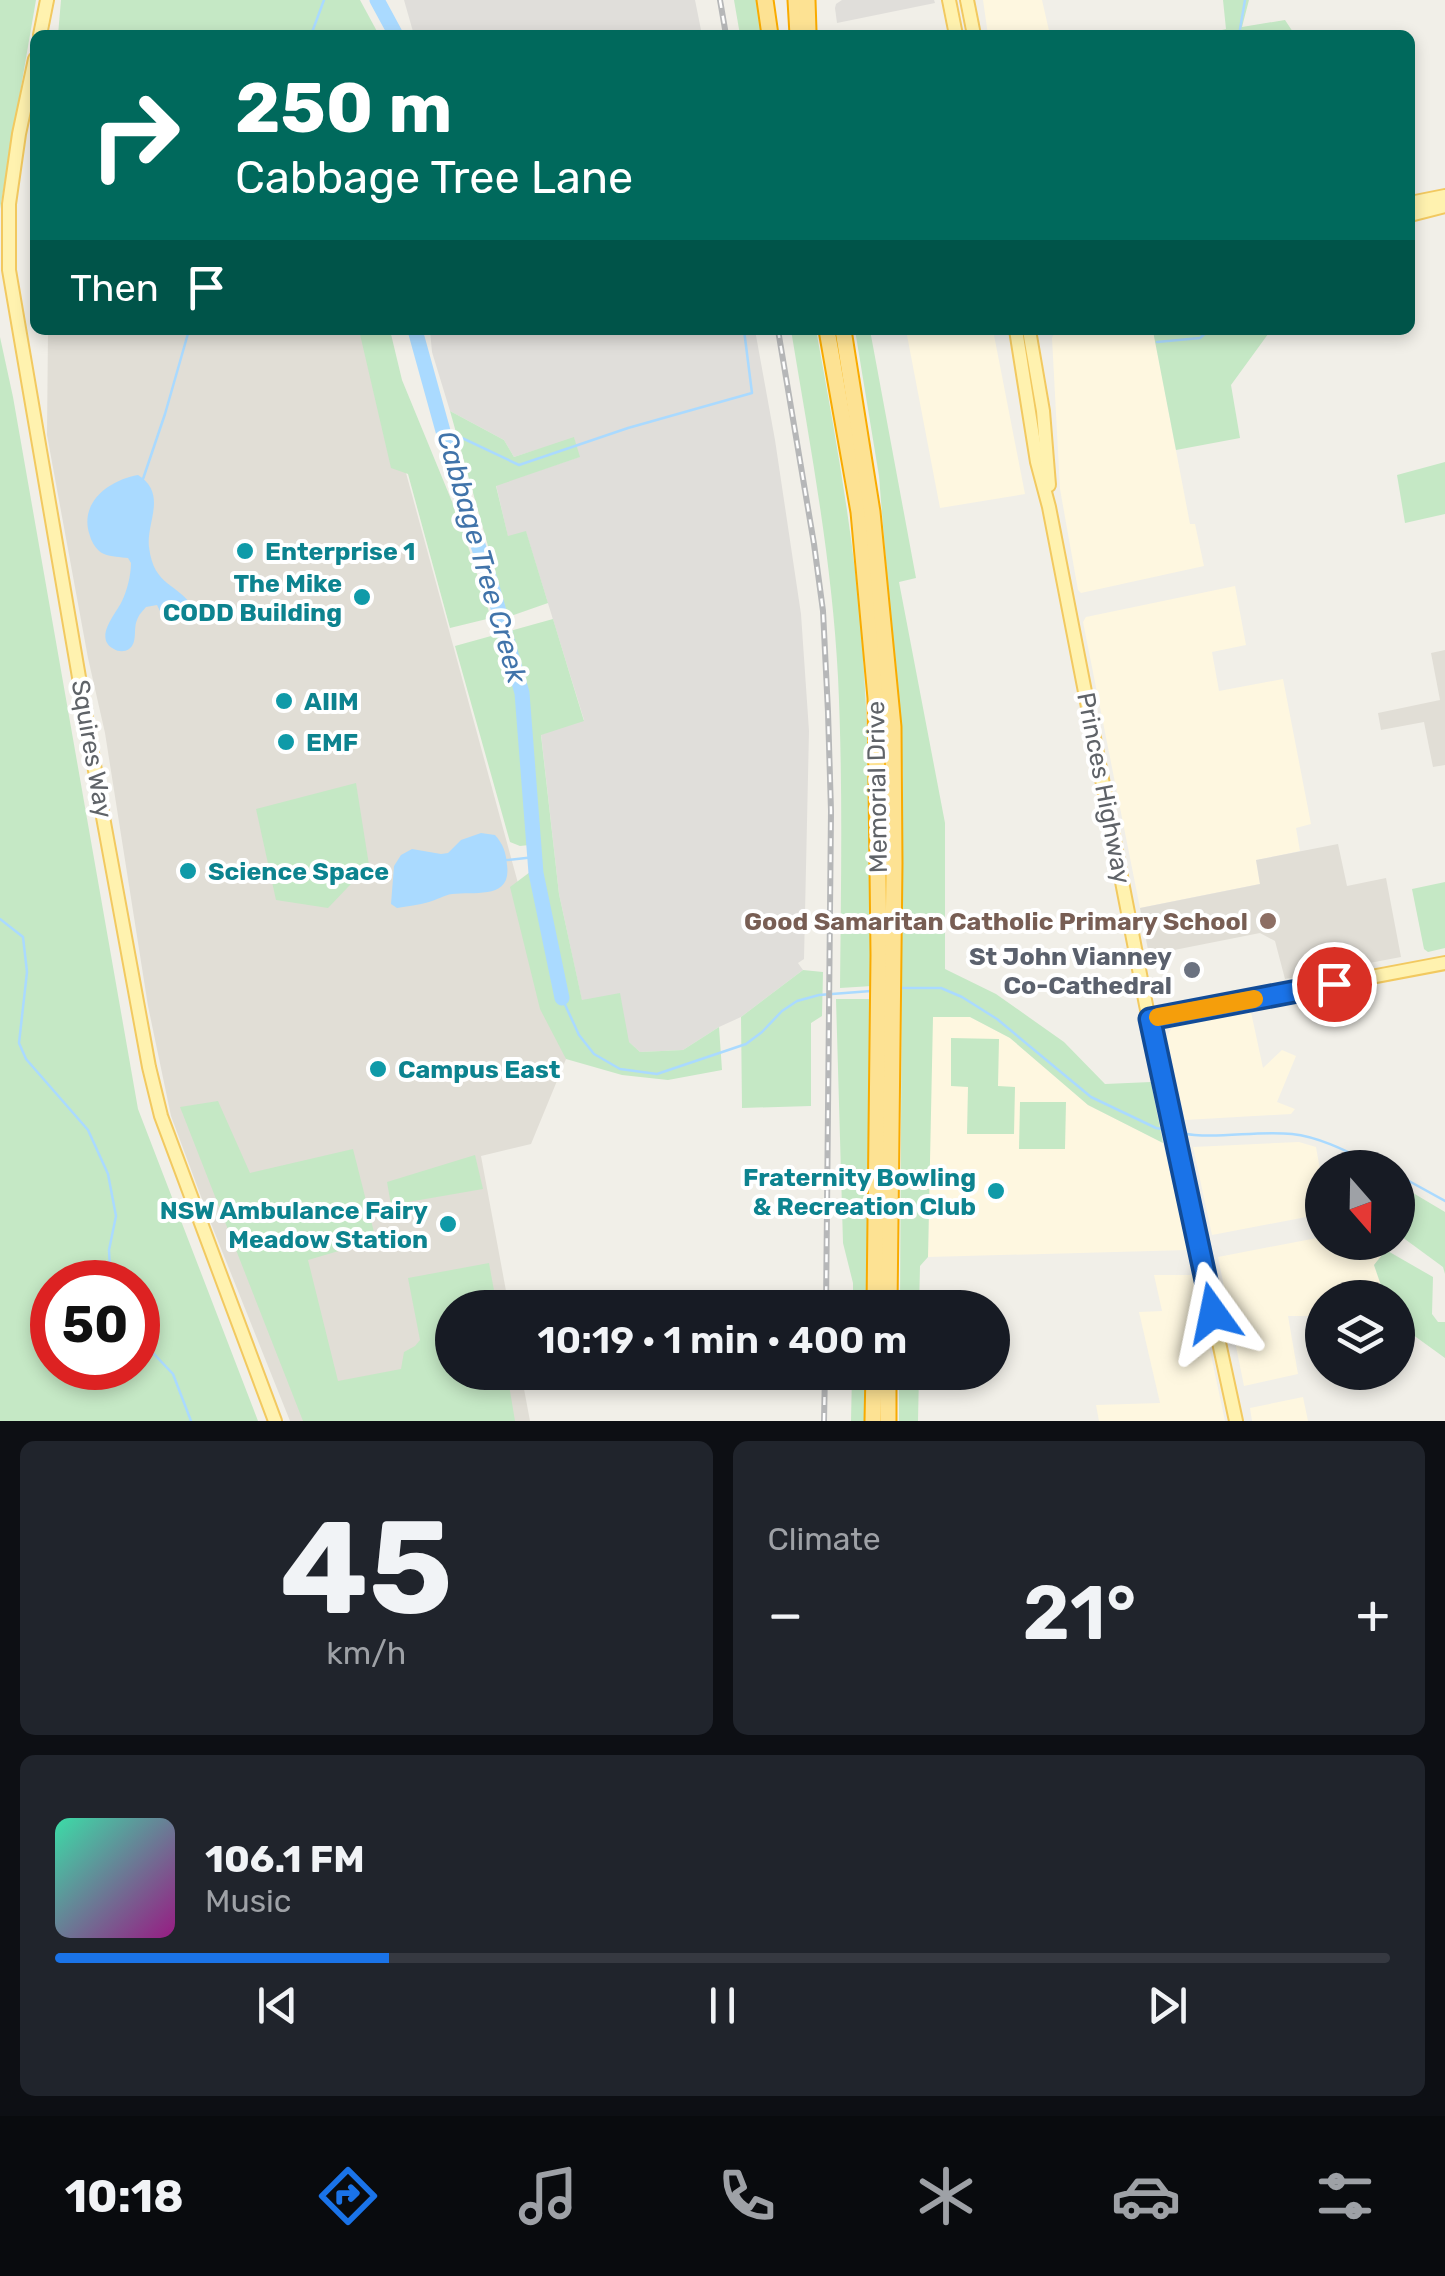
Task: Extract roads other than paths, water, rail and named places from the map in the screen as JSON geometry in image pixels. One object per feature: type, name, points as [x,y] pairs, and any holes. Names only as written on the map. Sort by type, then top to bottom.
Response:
[{"type":"highway","points":[[765,0],[769,30]]},
{"type":"highway","points":[[774,0],[777,30]]},
{"type":"highway","points":[[796,0],[798,30]]},
{"type":"highway","points":[[808,0],[808,30]]},
{"type":"highway","name":"Memorial Drive","points":[[829,335],[859,512],[874,680],[886,955]]},
{"type":"highway","name":"Memorial Drive","points":[[844,335],[872,512],[893,727],[876,1290]]},
{"type":"highway","name":"Memorial Drive","points":[[885,1027],[889,1290]]},
{"type":"highway","points":[[873,1421],[874,1390]]},
{"type":"highway","points":[[888,1390],[888,1421]]},
{"type":"main road","points":[[41,30],[47,0]]},
{"type":"main road","points":[[949,0],[955,30]]},
{"type":"main road","points":[[967,0],[973,30]]},
{"type":"main road","name":"Squires Way","points":[[30,84],[9,204],[9,270],[103,817],[149,1067],[162,1116],[275,1421]]},
{"type":"main road","points":[[1415,203],[1445,196]]},
{"type":"main road","points":[[1415,214],[1445,206]]},
{"type":"main road","name":"Princes Highway","points":[[1017,335],[1037,462],[1236,1421]]},
{"type":"main road","name":"Princes Highway","points":[[1030,335],[1045,428],[1049,507]]},
{"type":"main road","points":[[1150,1019],[1445,962]]},
{"type":"water","points":[[138,475],[147,483],[154,500],[149,547],[156,570],[194,609],[190,615],[172,622],[164,619],[157,605],[146,607],[137,620],[132,646],[119,651],[108,644],[106,632],[126,593],[131,563],[128,558],[97,549],[87,524],[88,513],[107,488]]},
{"type":"water","points":[[481,833],[495,835],[505,852],[507,876],[498,889],[449,895],[397,908],[391,904],[394,866],[401,855],[412,849],[448,853],[461,840]]},
{"type":"waterway","points":[[313,30],[324,0]]},
{"type":"waterway","name":"Cabbage Tree Creek","points":[[377,0],[393,30]]},
{"type":"waterway","points":[[1240,30],[1245,0]]},
{"type":"waterway","points":[[143,479],[188,335]]},
{"type":"waterway","name":"Cabbage Tree Creek","points":[[416,335],[522,693],[536,873],[562,998]]},
{"type":"waterway","points":[[443,429],[519,465],[628,428],[752,393],[745,335]]},
{"type":"waterway","points":[[1157,342],[1203,335]]},
{"type":"waterway","points":[[507,860],[535,857]]},
{"type":"waterway","points":[[0,919],[23,937],[27,972],[19,1043],[26,1059],[88,1130],[108,1174],[116,1216],[110,1260]]},
{"type":"waterway","name":"Cabbage Tree Creek","points":[[899,988],[941,988],[962,997],[997,1019],[1091,1097],[1167,1130]]},
{"type":"waterway","name":"Cabbage Tree Creek","points":[[562,998],[579,1035],[594,1054],[620,1069],[657,1074],[746,1044],[797,1001],[871,991]]},
{"type":"waterway","name":"Cabbage Tree Creek","points":[[1180,1133],[1278,1133],[1315,1139],[1344,1150]]},
{"type":"waterway","name":"Cabbage Tree Creek","points":[[1415,1184],[1445,1201]]},
{"type":"waterway","points":[[160,1360],[173,1374],[191,1421]]},
{"type":"railway","points":[[720,0],[725,30]]},
{"type":"railway","points":[[779,335],[823,611],[831,811],[826,1290]]},
{"type":"railway","points":[[824,1421],[825,1390]]},
{"type":"place","name":"Enterprise 1","points":[[245,551]]},
{"type":"place","name":"The Mike CODD Building","points":[[362,597]]},
{"type":"place","name":"AIIM","points":[[284,701]]},
{"type":"place","name":"EMF","points":[[286,742]]},
{"type":"place","name":"Science Space","points":[[188,871]]},
{"type":"place","name":"Good Samaritan Catholic Primary School","points":[[1268,921]]},
{"type":"place","name":"St John Vianney Co-Cathedral","points":[[1192,970]]},
{"type":"place","name":"Campus East","points":[[378,1069]]},
{"type":"place","name":"Fraternity Bowling & Recreation Club","points":[[996,1191]]},
{"type":"place","name":"NSW Ambulance Fairy Meadow Station","points":[[448,1224]]}]
